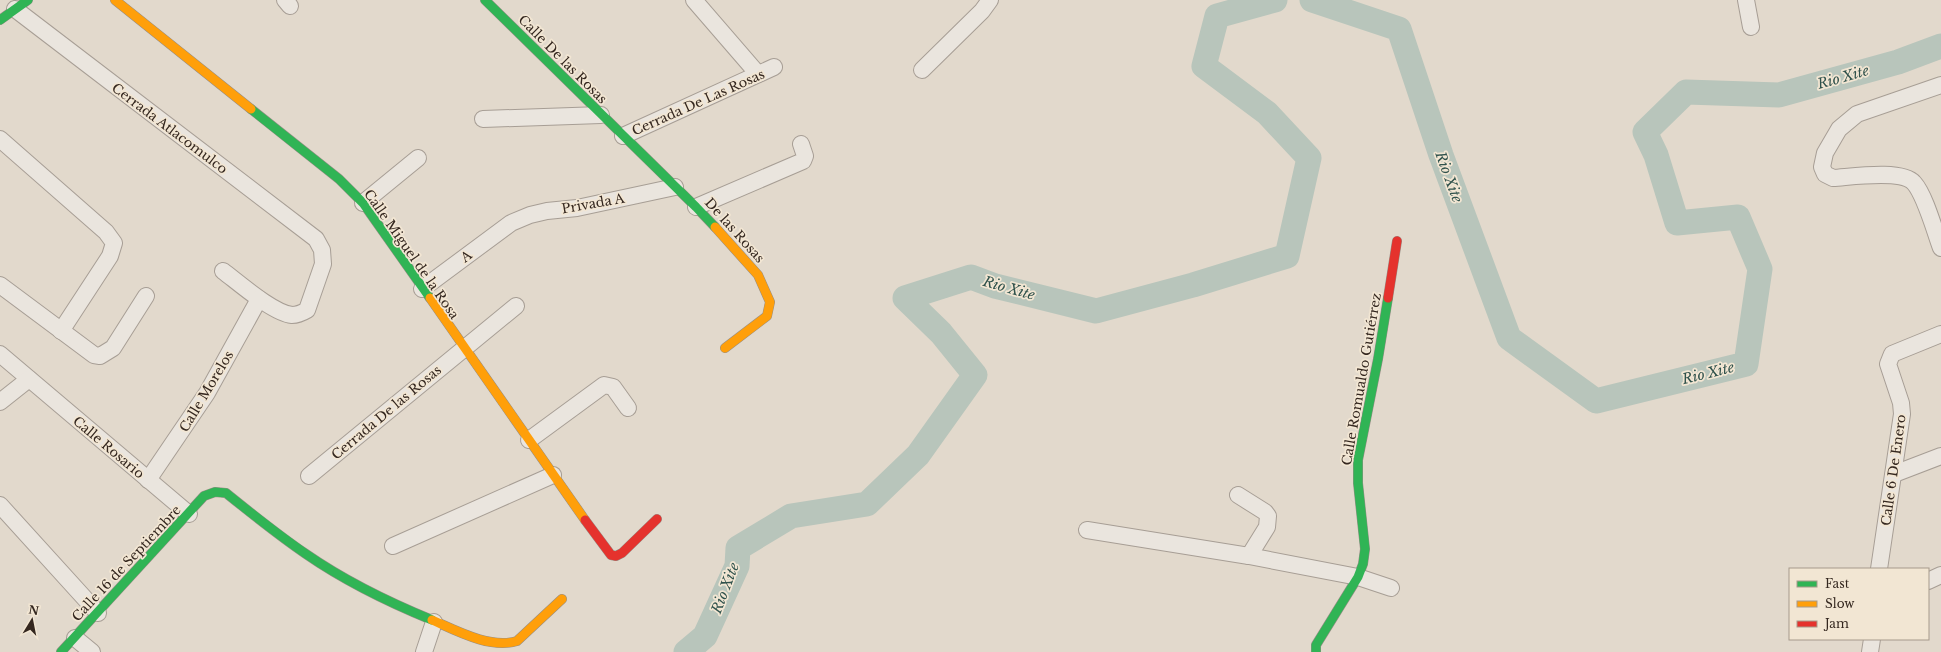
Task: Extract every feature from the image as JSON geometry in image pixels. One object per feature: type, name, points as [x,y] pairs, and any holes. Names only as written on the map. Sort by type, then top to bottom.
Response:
[{"type":"street","name":"Calle Miguel de la Rosa","points":[[115,0],[339,178],[363,204],[553,476],[611,555],[616,556],[629,547],[657,518]]},
{"type":"street","name":"Calle De las Rosas","points":[[485,0],[622,136]]},
{"type":"street","points":[[694,0],[758,74]]},
{"type":"street","points":[[922,70],[982,11],[990,0]]},
{"type":"street","points":[[1746,0],[1751,27]]},
{"type":"street","points":[[0,20],[21,4]]},
{"type":"street","name":"Cerrada Atlacomulco","points":[[21,4],[316,240],[322,250],[323,264],[307,310],[300,314],[292,315],[259,299]]},
{"type":"street","name":"Cerrada De Las Rosas","points":[[622,136],[774,67]]},
{"type":"street","points":[[1941,85],[1857,114],[1839,129],[1826,153],[1822,167],[1825,174],[1833,178],[1894,175],[1910,179],[1920,193],[1941,248]]},
{"type":"street","points":[[483,119],[601,115]]},
{"type":"street","name":"De las Rosas","points":[[622,136],[696,207],[758,275],[770,302],[767,316],[725,348]]},
{"type":"street","points":[[0,139],[106,232],[114,243],[110,256],[61,332]]},
{"type":"street","points":[[696,207],[803,162],[805,156],[801,144]]},
{"type":"street","points":[[363,204],[418,158]]},
{"type":"street","name":"Privada A","points":[[511,223],[530,215],[547,211],[577,208],[675,187]]},
{"type":"street","name":"A","points":[[422,289],[511,223]]},
{"type":"street","name":"Calle Romualdo Gutiérrez","points":[[1316,652],[1316,645],[1358,577],[1363,564],[1364,549],[1358,483],[1358,460],[1378,359],[1397,241]]},
{"type":"street","points":[[223,271],[259,299]]},
{"type":"street","points":[[0,285],[87,351],[94,355],[100,356],[113,348],[146,296]]},
{"type":"street","name":"Calle Morelos","points":[[148,480],[207,393],[259,299]]},
{"type":"street","name":"Cerrada De las Rosas","points":[[308,476],[516,306]]},
{"type":"street","name":"Calle 6 De Enero","points":[[1879,568],[1902,414],[1901,403],[1888,364],[1892,354],[1941,334]]},
{"type":"street","name":"Calle Rosario","points":[[0,354],[189,514]]},
{"type":"street","points":[[0,402],[29,379]]},
{"type":"street","points":[[529,440],[604,385],[613,387],[628,408]]},
{"type":"street","points":[[1894,474],[1941,456]]},
{"type":"street","points":[[393,546],[553,476]]},
{"type":"street","name":"Calle 16 de Septiembre","points":[[61,652],[210,492],[217,491],[226,493],[318,562],[378,597],[434,622]]},
{"type":"street","points":[[1238,495],[1265,512],[1268,516],[1267,527],[1249,556]]},
{"type":"street","points":[[0,505],[98,613]]},
{"type":"street","points":[[1087,530],[1249,556],[1358,577],[1391,588]]},
{"type":"street","points":[[1929,581],[1941,576]]},
{"type":"street","points":[[424,652],[434,622],[486,641],[510,644],[517,641],[562,599]]},
{"type":"street","points":[[75,638],[92,652]]},
{"type":"street","points":[[1870,652],[1872,640]]},
{"type":"waterway","name":"Rio Xite","points":[[686,652],[705,636],[737,566],[738,548],[791,516],[867,504],[918,455],[975,375],[941,333],[905,298],[971,277],[995,286],[1096,311],[1193,285],[1287,256],[1309,158],[1267,113],[1204,66],[1217,16],[1275,0]]},
{"type":"waterway","name":"Rio Xite","points":[[1312,0],[1399,29],[1441,155],[1509,338],[1596,401],[1746,364],[1760,269],[1738,217],[1677,223],[1656,155],[1645,132],[1686,92],[1779,95],[1898,62],[1941,46]]},
{"type":"traffic: fast","points":[[0,20],[28,0]]},
{"type":"traffic: fast","points":[[485,0],[715,227]]},
{"type":"traffic: fast","points":[[251,109],[339,179],[363,203],[430,298]]},
{"type":"traffic: fast","points":[[1316,652],[1316,645],[1358,577],[1363,564],[1365,549],[1358,483],[1358,460],[1378,359],[1388,298]]},
{"type":"traffic: fast","points":[[61,652],[204,496],[215,492],[226,493],[255,517],[306,554],[351,582],[399,606],[432,620]]},
{"type":"traffic: slow","points":[[115,0],[251,109]]},
{"type":"traffic: slow","points":[[715,227],[758,275],[770,302],[767,316],[725,348]]},
{"type":"traffic: slow","points":[[430,298],[585,520]]},
{"type":"traffic: slow","points":[[432,620],[474,638],[496,643],[507,643],[517,641],[562,599]]},
{"type":"traffic: jam","points":[[1388,298],[1397,241]]},
{"type":"traffic: jam","points":[[585,520],[611,555],[616,556],[622,553],[657,519]]}]
